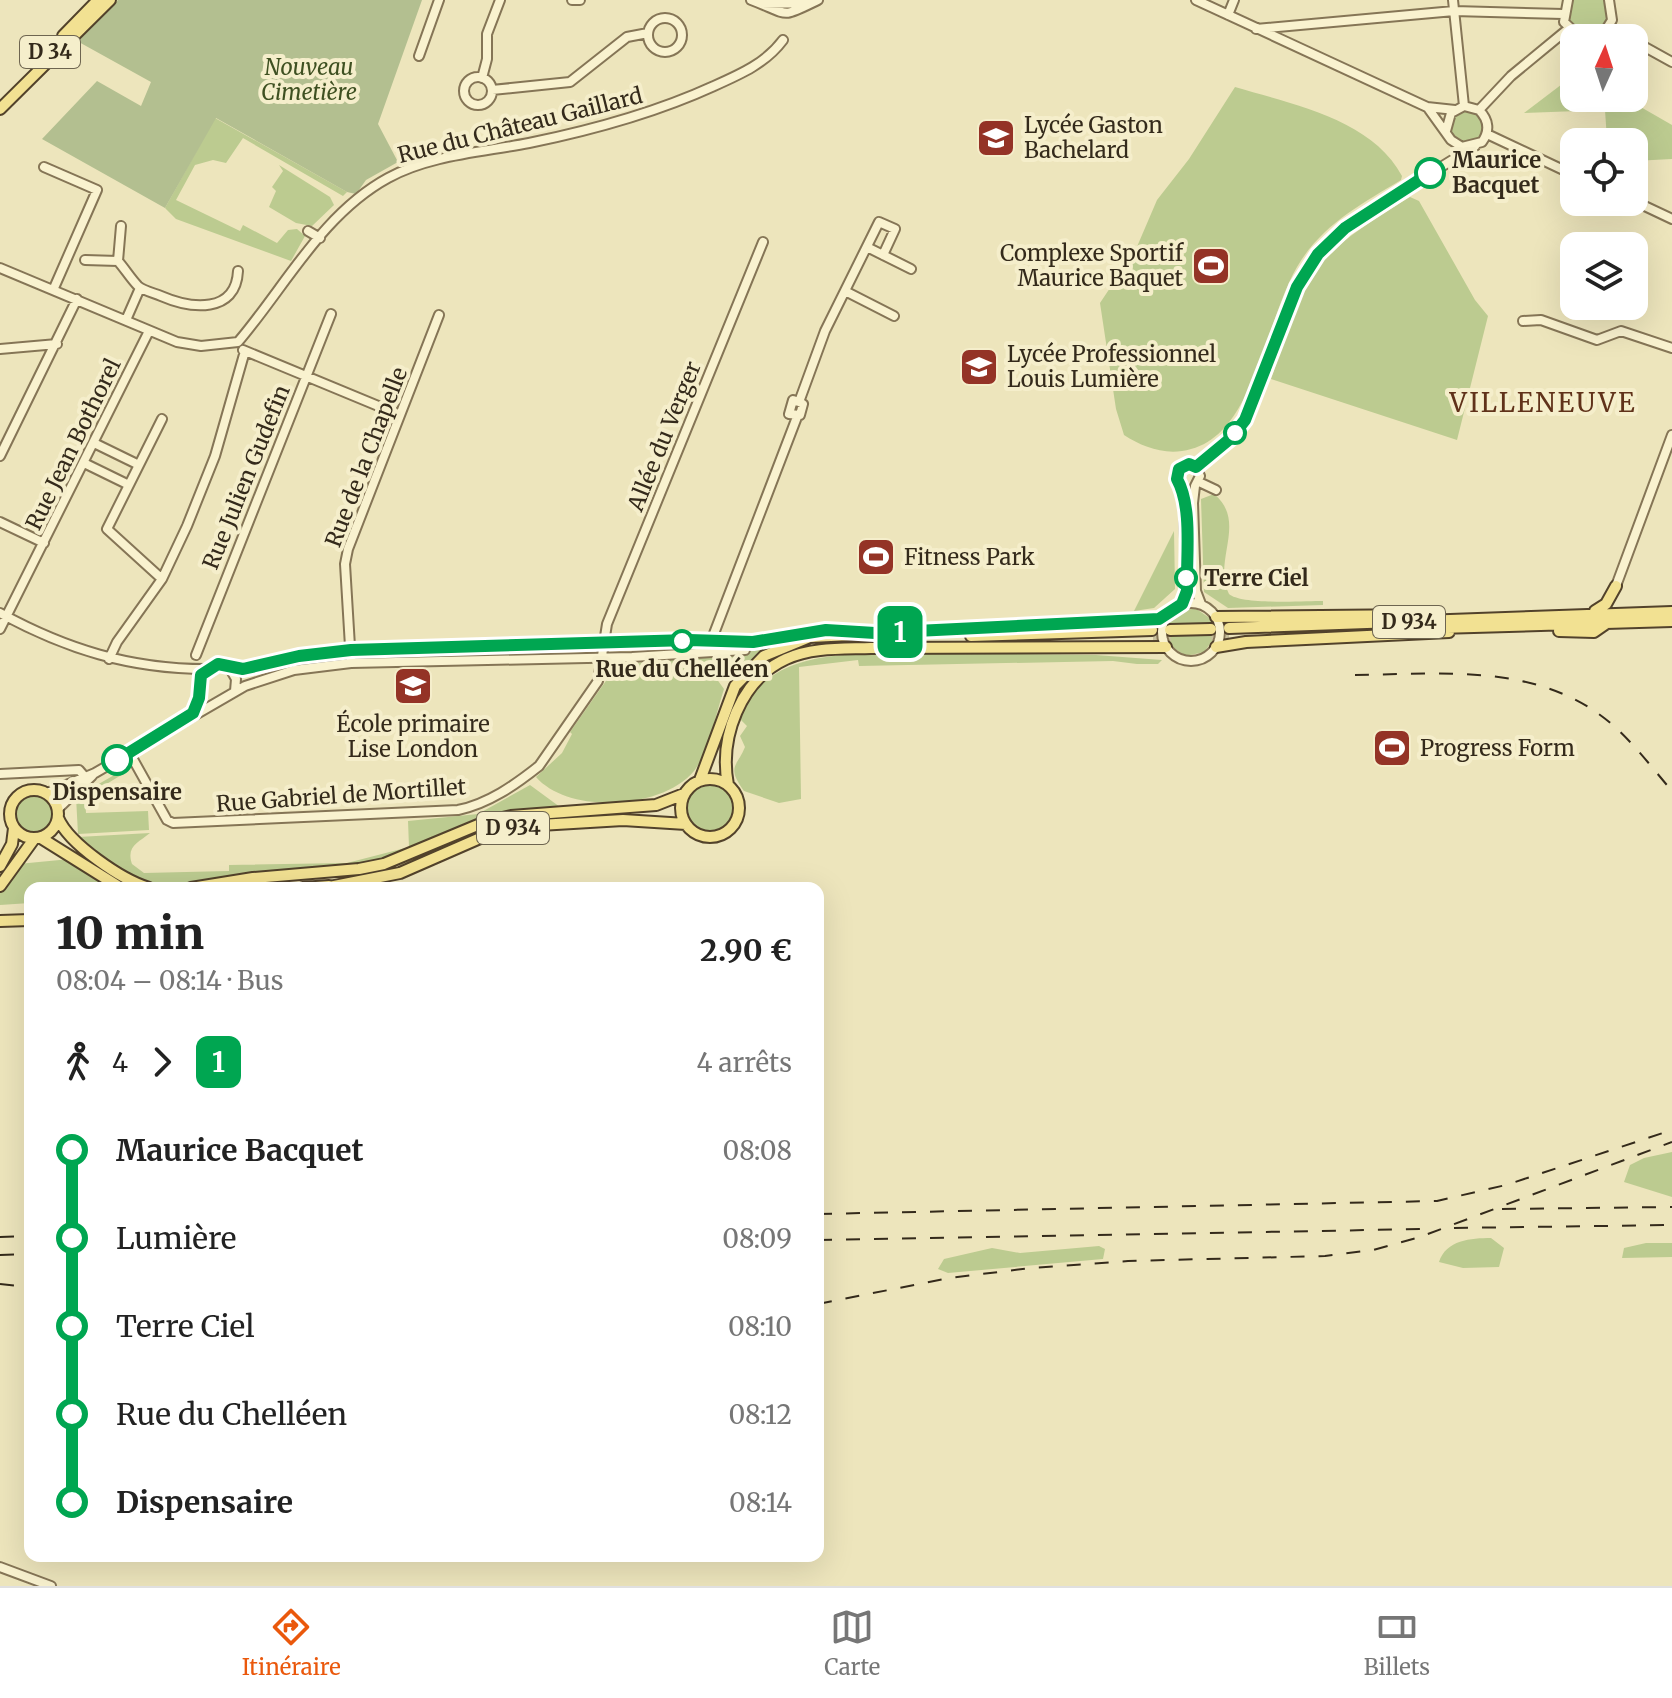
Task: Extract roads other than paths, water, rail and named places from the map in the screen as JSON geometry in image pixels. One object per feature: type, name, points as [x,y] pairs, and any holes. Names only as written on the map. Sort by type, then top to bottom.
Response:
[{"type":"main road","name":"D 34","points":[[0,106],[110,0]]},
{"type":"main road","name":"D 34","points":[[0,106],[94,4]]},
{"type":"main road","points":[[1616,586],[1621,604],[1640,612]]},
{"type":"main road","points":[[1216,617],[1589,613],[1606,604],[1616,586]]},
{"type":"main road","points":[[1216,647],[1237,643],[1365,638],[1504,627],[1588,632],[1601,630],[1609,618],[1616,586]]},
{"type":"main road","name":"D 934","points":[[1609,618],[1640,612],[1672,612]]},
{"type":"main road","name":"D 934","points":[[1504,627],[1229,631],[1589,613],[1609,618],[1672,621]]},
{"type":"main road","points":[[700,780],[712,779],[728,785],[737,795],[740,810],[728,831],[705,837],[686,824],[681,809],[684,794],[700,780],[729,695],[758,661],[810,637],[1143,621],[1166,616]]},
{"type":"main road","points":[[1170,633],[1211,632]]},
{"type":"main road","points":[[728,785],[725,761],[732,723],[747,693],[767,670],[786,659],[810,652],[1152,633],[834,640],[791,645]]},
{"type":"main road","points":[[871,648],[1166,647]]},
{"type":"main road","points":[[0,801],[15,799],[30,790],[47,793],[72,837],[134,882]]},
{"type":"main road","name":"D 934","points":[[242,882],[370,867],[511,816],[656,805],[684,794]]},
{"type":"main road","points":[[0,866],[11,848],[8,819],[15,799]]},
{"type":"main road","points":[[0,886],[37,838],[55,827],[58,813]]},
{"type":"main road","points":[[8,819],[111,882]]},
{"type":"main road","name":"D 934","points":[[362,882],[400,873],[487,835],[523,826],[623,820],[686,824]]},
{"type":"main road","points":[[0,921],[24,920]]},
{"type":"street","points":[[419,56],[439,0]]},
{"type":"street","points":[[482,78],[487,59],[487,34],[500,0]]},
{"type":"street","points":[[572,0],[580,0]]},
{"type":"street","points":[[751,0],[786,6],[816,1]]},
{"type":"street","points":[[1196,0],[1427,107],[1479,110],[1487,121],[1487,134],[1475,146],[1360,217],[1318,254],[1297,287],[1245,420],[1231,438],[1196,467]]},
{"type":"street","points":[[1228,15],[1234,0]]},
{"type":"street","points":[[1453,0],[1459,108]]},
{"type":"street","points":[[1566,24],[1563,14],[1568,0]]},
{"type":"street","points":[[1609,0],[1613,13],[1611,24]]},
{"type":"street","points":[[63,46],[62,41],[94,4]]},
{"type":"street","points":[[1267,33],[1454,11],[1563,14]]},
{"type":"street","points":[[492,90],[570,82],[627,37],[648,33],[655,22],[669,19],[681,30],[681,41],[674,50],[658,51],[650,44],[648,33]]},
{"type":"street","points":[[1256,29],[1294,28]]},
{"type":"street","points":[[1291,44],[1294,28]]},
{"type":"street","points":[[1479,110],[1511,76],[1560,36]]},
{"type":"street","name":"Rue du Château Gaillard","points":[[238,342],[320,238],[345,211],[376,185],[407,170],[629,120],[684,100],[770,58],[783,40]]},
{"type":"street","points":[[1648,48],[1672,62]]},
{"type":"street","points":[[482,78],[473,78],[466,84],[465,97],[472,104],[482,104],[489,99],[492,90]]},
{"type":"street","points":[[482,78],[492,90]]},
{"type":"street","points":[[1427,107],[1461,153]]},
{"type":"street","points":[[1448,136],[1448,117],[1459,108]]},
{"type":"street","points":[[1487,134],[1560,169]]},
{"type":"street","points":[[1448,136],[1462,147],[1475,146]]},
{"type":"street","points":[[44,167],[97,190],[54,288]]},
{"type":"street","points":[[339,201],[345,211]]},
{"type":"street","points":[[1648,208],[1672,219]]},
{"type":"street","points":[[712,645],[803,406],[799,402],[825,331],[879,222],[895,229],[883,255]]},
{"type":"street","points":[[121,226],[118,261],[140,288],[171,301],[201,307],[223,302],[237,286],[238,271]]},
{"type":"street","points":[[308,231],[320,238]]},
{"type":"street","name":"Allée du Verger","points":[[604,644],[607,624],[763,242]]},
{"type":"street","points":[[867,247],[911,269]]},
{"type":"street","points":[[85,260],[118,261]]},
{"type":"street","points":[[0,268],[54,288],[149,331],[191,345],[238,342],[245,351],[400,415]]},
{"type":"street","points":[[126,320],[140,288]]},
{"type":"street","points":[[845,291],[894,316]]},
{"type":"street","points":[[0,456],[5,435],[57,344],[77,299]]},
{"type":"street","name":"Rue Julien Gudefin","points":[[196,655],[331,314]]},
{"type":"street","name":"Rue de la Chapelle","points":[[351,663],[345,557],[439,315]]},
{"type":"street","points":[[1523,321],[1541,320],[1597,340],[1621,331],[1672,348]]},
{"type":"street","name":"Rue Jean Bothorel","points":[[0,629],[4,615],[44,543],[149,331]]},
{"type":"street","points":[[0,349],[57,344]]},
{"type":"street","points":[[109,659],[117,642],[162,579],[215,456],[245,351]]},
{"type":"street","points":[[162,419],[107,529],[162,579]]},
{"type":"street","points":[[1616,586],[1672,435]]},
{"type":"street","points":[[94,443],[139,465]]},
{"type":"street","points":[[84,463],[129,485]]},
{"type":"street","points":[[1189,464],[1196,467],[1200,472],[1197,484],[1196,595],[1216,617],[1221,632],[1216,647],[1202,659],[1188,661],[1175,657],[1166,647],[1161,632],[1166,616],[1182,604],[1187,591],[1183,487],[1177,479],[1179,469],[1189,464]]},
{"type":"street","points":[[1183,487],[1197,484],[1216,490]]},
{"type":"street","points":[[0,522],[44,543]]},
{"type":"street","points":[[1182,604],[1201,604]]},
{"type":"street","points":[[4,615],[60,644],[109,659],[179,669],[252,668],[299,656],[410,648],[418,653],[494,650],[509,646],[604,644],[712,645],[745,650]]},
{"type":"street","points":[[47,793],[95,773],[193,713],[229,698],[235,691],[294,670],[351,663],[603,657],[761,642],[826,630],[875,633]]},
{"type":"street","points":[[535,658],[545,653],[593,652],[604,644]]},
{"type":"street","name":"Rue Gabriel de Mortillet","points":[[129,752],[167,820],[173,823],[472,807],[539,766],[598,681],[604,644]]},
{"type":"street","points":[[179,669],[196,655],[209,667]]},
{"type":"street","points":[[193,713],[209,667]]},
{"type":"street","points":[[229,667],[236,679],[235,691]]},
{"type":"street","points":[[0,774],[82,770],[85,777]]},
{"type":"street","points":[[58,813],[95,773]]},
{"type":"street","points":[[0,1567],[51,1586]]},
{"type":"tunnel","points":[[1211,635],[1229,635]]},
{"type":"tunnel","points":[[1153,636],[1171,636]]},
{"type":"railway","points":[[1355,675],[1491,676],[1524,681],[1555,691],[1586,705],[1614,726],[1672,791]]},
{"type":"railway","points":[[824,1214],[1437,1201],[1506,1185],[1672,1130]]},
{"type":"railway","points":[[824,1303],[949,1278],[1031,1268],[1128,1261],[1325,1256],[1373,1250],[1420,1237],[1672,1142]]},
{"type":"railway","points":[[1502,1209],[1672,1207]]},
{"type":"railway","points":[[1454,1228],[1672,1225]]},
{"type":"railway","points":[[824,1240],[1426,1229]]},
{"type":"railway","points":[[0,1237],[24,1236]]},
{"type":"railway","points":[[0,1255],[24,1254]]},
{"type":"railway","points":[[0,1284],[24,1286]]},
{"type":"place","name":"Lycée Gaston Bachelard","points":[[996,138]]},
{"type":"place","name":"Maurice Bacquet","points":[[1430,173]]},
{"type":"place","name":"Complexe Sportif Maurice Baquet","points":[[1211,266]]},
{"type":"place","name":"Lycée Professionnel Louis Lumière","points":[[979,367]]},
{"type":"place","name":"Fitness Park","points":[[876,557]]},
{"type":"place","name":"Terre Ciel","points":[[1186,578]]},
{"type":"place","name":"Rue du Chelléen","points":[[682,641]]},
{"type":"place","name":"École primaire Lise London","points":[[413,686]]},
{"type":"place","name":"Progress Form","points":[[1392,748]]},
{"type":"place","name":"Dispensaire","points":[[117,760]]},
{"type":"district","name":"VILLENEUVE","points":[[1543,403]]},
{"type":"park label","name":"Nouveau Cimetière","points":[[309,80]]}]
